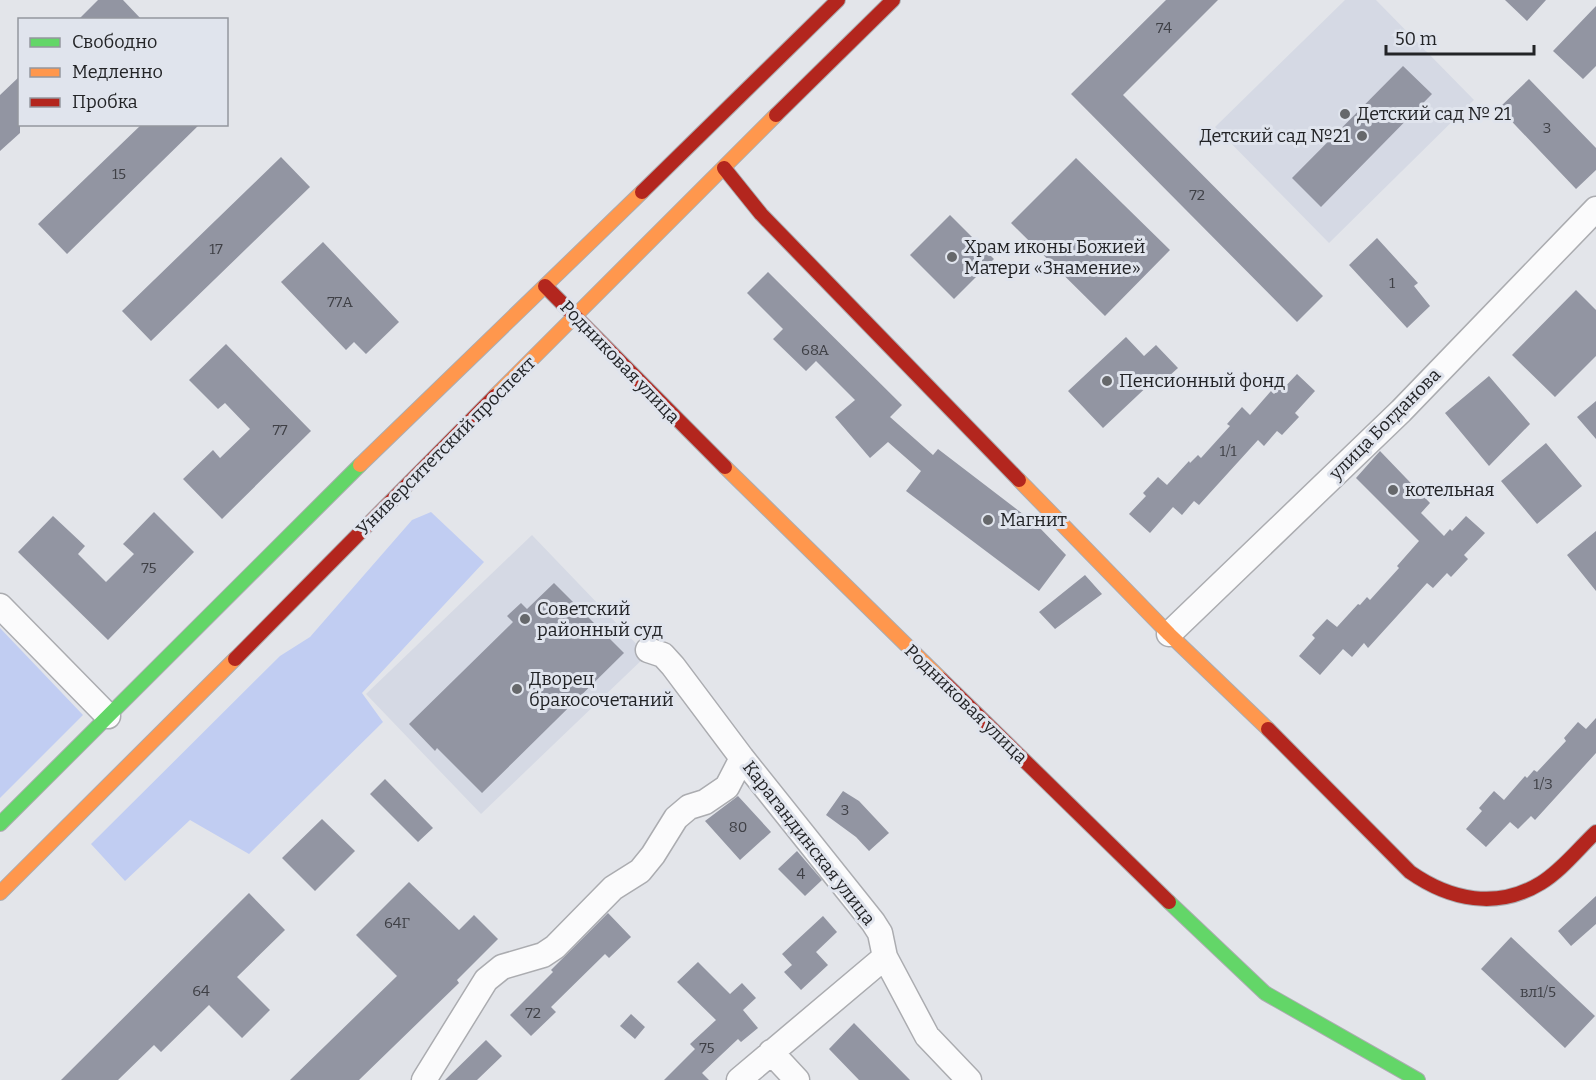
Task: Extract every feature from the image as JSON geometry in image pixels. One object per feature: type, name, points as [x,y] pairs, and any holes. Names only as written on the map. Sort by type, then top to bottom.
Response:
[{"type":"main road","points":[[0,824],[372,453],[838,0]]},
{"type":"main road","name":"Университетский проспект","points":[[0,892],[64,831],[574,316],[893,0]]},
{"type":"main road","points":[[724,168],[761,214],[1169,634],[1237,697],[1401,864],[1418,878],[1444,892],[1463,897],[1512,896],[1543,882],[1596,832]]},
{"type":"main road","name":"Родниковая улица","points":[[545,286],[628,373],[1265,993],[1418,1080]]},
{"type":"street","points":[[713,124],[724,168]]},
{"type":"street","name":"улица Богданова","points":[[1169,634],[1401,411],[1596,209]]},
{"type":"street","points":[[0,606],[108,716]]},
{"type":"street","name":"Карагандинская улица","points":[[648,650],[663,656],[673,666],[742,758],[873,921],[880,933],[885,957],[927,1036],[969,1080]]},
{"type":"street","points":[[424,1080],[486,980],[502,968],[543,955],[555,947],[613,888],[640,872],[676,818],[689,807],[705,802],[727,787],[742,758]]},
{"type":"street","points":[[739,1080],[885,957]]},
{"type":"street","points":[[771,1052],[797,1080]]},
{"type":"shaded area","name":"Детский сад № 21","points":[[1345,0],[1376,0],[1474,100],[1329,243],[1215,127]]},
{"type":"shaded area","points":[[431,512],[484,562],[362,693],[383,722],[249,854],[190,820],[125,881],[91,844],[280,656],[310,637],[412,520]]},
{"type":"shaded area","points":[[532,535],[647,655],[481,814],[366,694]]},
{"type":"shaded area","points":[[0,628],[83,715],[0,798]]},
{"type":"building","points":[[98,0],[123,0],[140,18],[80,18]]},
{"type":"building","points":[[1166,0],[1218,0],[1123,95],[1323,296],[1297,322],[1071,94]]},
{"type":"building","points":[[1505,0],[1546,0],[1527,21]]},
{"type":"building","points":[[1596,6],[1596,66],[1583,79],[1553,51]]},
{"type":"building","name":"Детский сад №21","points":[[1403,66],[1432,94],[1321,207],[1292,178]]},
{"type":"building","points":[[18,78],[20,133],[0,151],[0,95]]},
{"type":"building","points":[[1529,79],[1596,148],[1596,170],[1576,189],[1499,108]]},
{"type":"building","points":[[140,126],[198,126],[67,254],[38,224]]},
{"type":"building","points":[[281,157],[310,187],[151,341],[122,311]]},
{"type":"building","points":[[1076,158],[1170,250],[1105,316],[1011,223]]},
{"type":"building","name":"Храм иконы Божией Матери «Знамение»","points":[[950,215],[994,259],[954,299],[910,255]]},
{"type":"building","points":[[1377,238],[1418,283],[1414,286],[1430,306],[1407,328],[1349,265]]},
{"type":"building","points":[[323,242],[399,322],[366,354],[354,342],[346,350],[281,282]]},
{"type":"building","points":[[768,272],[902,405],[890,417],[933,455],[938,449],[1036,524],[1066,555],[1039,591],[906,491],[921,471],[888,442],[870,458],[835,417],[855,400],[816,361],[806,371],[773,339],[783,329],[747,293]]},
{"type":"building","points":[[1576,290],[1596,310],[1596,356],[1555,397],[1512,355]]},
{"type":"building","name":"Пенсионный фонд","points":[[1126,337],[1144,356],[1156,345],[1178,368],[1159,385],[1154,380],[1103,428],[1068,391]]},
{"type":"building","points":[[226,344],[311,431],[222,519],[183,479],[213,450],[220,458],[250,429],[225,403],[218,409],[189,380]]},
{"type":"building","points":[[1297,374],[1315,391],[1295,413],[1299,417],[1282,435],[1277,431],[1264,446],[1258,440],[1199,505],[1194,501],[1182,515],[1173,507],[1150,533],[1129,514],[1146,496],[1143,493],[1158,477],[1167,485],[1189,461],[1190,463],[1198,455],[1201,458],[1230,426],[1227,424],[1242,407],[1250,415],[1271,391],[1274,394],[1281,387],[1283,389]]},
{"type":"building","points":[[1489,376],[1530,424],[1489,466],[1445,413]]},
{"type":"building","points":[[1596,401],[1596,439],[1577,417]]},
{"type":"building","points":[[1546,443],[1582,486],[1537,524],[1501,481]]},
{"type":"building","points":[[1380,451],[1430,503],[1421,513],[1444,536],[1466,516],[1485,533],[1464,555],[1468,559],[1451,577],[1447,573],[1433,588],[1427,583],[1368,648],[1364,643],[1352,657],[1343,649],[1320,675],[1299,656],[1315,638],[1312,635],[1327,619],[1337,627],[1358,604],[1360,605],[1367,597],[1370,600],[1399,568],[1397,566],[1419,541],[1356,478]]},
{"type":"building","points":[[154,512],[194,552],[108,640],[18,552],[53,516],[85,546],[78,554],[106,582],[134,554],[123,544]]},
{"type":"building","points":[[1596,531],[1596,591],[1567,555]]},
{"type":"building","points":[[1085,575],[1102,594],[1055,629],[1039,612]]},
{"type":"building","name":"Дворец бракосочетаний","points":[[554,583],[624,653],[482,793],[409,724],[513,622],[507,616],[521,603],[527,609]]},
{"type":"building","points":[[1596,718],[1596,753],[1535,820],[1531,816],[1518,829],[1510,822],[1486,847],[1466,829],[1482,811],[1479,808],[1494,791],[1504,800],[1525,776],[1527,778],[1534,770],[1537,772],[1566,741],[1564,738],[1578,722],[1586,729]]},
{"type":"building","points":[[385,779],[433,828],[418,842],[370,794]]},
{"type":"building","points":[[843,791],[859,801],[889,833],[869,851],[856,837],[826,815]]},
{"type":"building","points":[[738,796],[771,832],[740,860],[705,821]]},
{"type":"building","points":[[322,819],[355,851],[315,891],[282,858]]},
{"type":"building","points":[[797,851],[822,880],[805,896],[778,869]]},
{"type":"building","points":[[409,882],[459,930],[474,915],[498,939],[457,980],[459,983],[359,1080],[290,1080],[397,976],[356,935]]},
{"type":"building","points":[[249,893],[285,930],[237,977],[270,1010],[242,1038],[209,1005],[161,1052],[154,1045],[118,1080],[61,1080]]},
{"type":"building","points":[[1596,896],[1596,924],[1571,946],[1558,931]]},
{"type":"building","points":[[608,913],[631,937],[609,958],[605,954],[551,1007],[556,1012],[531,1036],[510,1015]]},
{"type":"building","points":[[823,916],[837,932],[816,952],[828,965],[801,990],[784,972],[792,965],[782,954]]},
{"type":"building","points":[[1511,937],[1595,1016],[1565,1048],[1481,969]]},
{"type":"building","points":[[698,962],[730,994],[742,983],[756,998],[743,1010],[758,1028],[741,1042],[738,1039],[702,1073],[709,1080],[664,1080],[695,1049],[690,1044],[716,1020],[677,982]]},
{"type":"building","points":[[631,1014],[645,1027],[635,1039],[620,1026]]},
{"type":"building","points":[[854,1023],[910,1080],[859,1080],[829,1049]]},
{"type":"building","points":[[486,1040],[502,1056],[477,1080],[445,1080]]},
{"type":"traffic: fast","points":[[0,824],[360,465]]},
{"type":"traffic: fast","points":[[1169,902],[1265,993],[1418,1080]]},
{"type":"traffic: slow","points":[[495,396],[776,115]]},
{"type":"traffic: slow","points":[[360,465],[642,192]]},
{"type":"traffic: slow","points":[[725,467],[941,679]]},
{"type":"traffic: slow","points":[[1019,480],[1169,634],[1268,729]]},
{"type":"traffic: slow","points":[[0,893],[235,659]]},
{"type":"traffic: jam","points":[[642,192],[838,0]]},
{"type":"traffic: jam","points":[[776,115],[893,0]]},
{"type":"traffic: jam","points":[[724,168],[761,214],[1019,480]]},
{"type":"traffic: jam","points":[[545,286],[725,467]]},
{"type":"traffic: jam","points":[[235,659],[495,396]]},
{"type":"traffic: jam","points":[[941,679],[1169,902]]},
{"type":"traffic: jam","points":[[1268,729],[1410,872],[1425,882],[1457,895],[1491,899],[1508,897],[1524,891],[1541,883],[1556,872],[1596,832]]},
{"type":"place","name":"Детский сад № 21","points":[[1345,114]]},
{"type":"place","name":"Детский сад №21","points":[[1362,136]]},
{"type":"place","name":"Храм иконы Божией Матери «Знамение»","points":[[952,257]]},
{"type":"place","name":"Пенсионный фонд","points":[[1107,381]]},
{"type":"place","name":"котельная","points":[[1393,490]]},
{"type":"place","name":"Магнит","points":[[988,520]]},
{"type":"place","name":"Советский районный суд","points":[[525,619]]},
{"type":"place","name":"Дворец бракосочетаний","points":[[517,689]]}]
